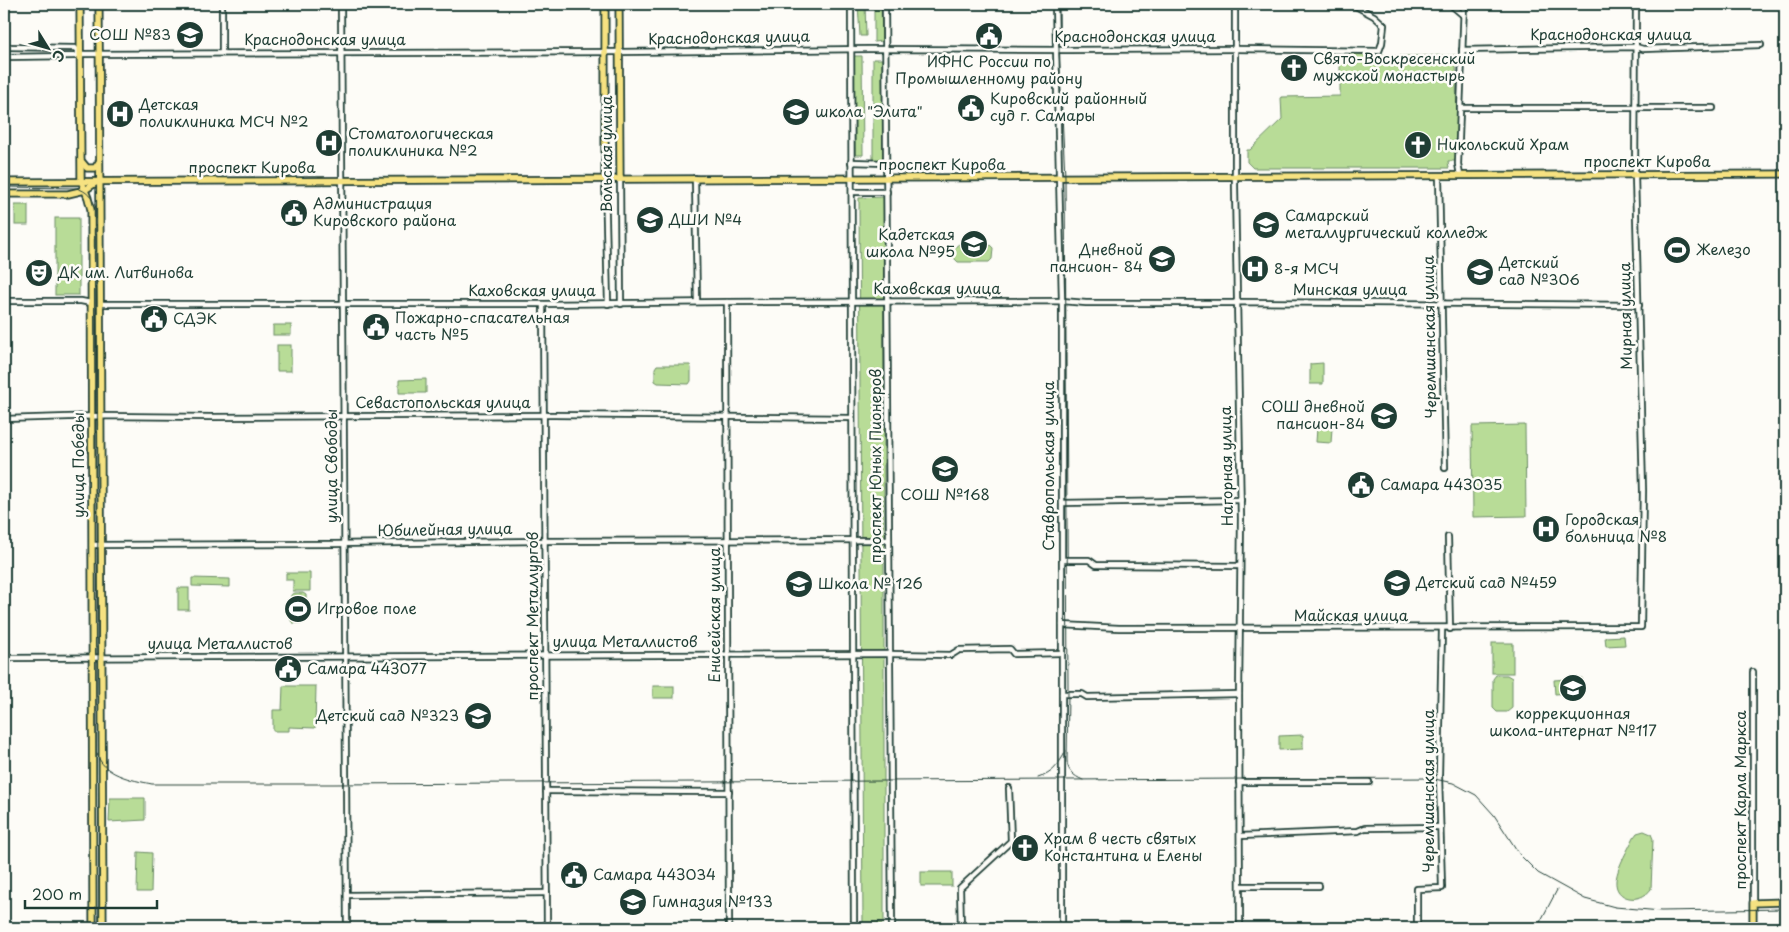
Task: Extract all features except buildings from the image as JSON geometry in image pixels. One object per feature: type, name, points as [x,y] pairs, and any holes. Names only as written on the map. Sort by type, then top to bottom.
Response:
[{"type":"main road","name":"улица Победы","points":[[80,4],[81,180],[91,210],[93,928]]},
{"type":"main road","name":"улица Победы","points":[[99,4],[103,928]]},
{"type":"main road","name":"Вольская улица","points":[[605,4],[606,179]]},
{"type":"main road","name":"Вольская улица","points":[[619,4],[620,179]]},
{"type":"main road","points":[[81,160],[84,167],[95,168],[100,160]]},
{"type":"main road","name":"проспект Кирова","points":[[4,182],[81,180],[1785,174]]},
{"type":"main road","points":[[4,194],[68,194],[85,190],[100,180]]},
{"type":"main road","name":"Каховская улица","points":[[91,303],[100,304]]},
{"type":"main road","points":[[1753,903],[1785,902]]},
{"type":"main road","name":"проспект Карла Маркса","points":[[1753,903],[1753,928]]},
{"type":"street","points":[[222,4],[222,52]]},
{"type":"street","name":"улица Свободы","points":[[341,4],[347,928]]},
{"type":"street","name":"проспект Юных Пионеров","points":[[851,4],[854,928]]},
{"type":"street","name":"проспект Юных Пионеров","points":[[885,4],[892,928]]},
{"type":"street","name":"Ставропольская улица","points":[[1055,4],[1062,301],[1062,928]]},
{"type":"street","name":"Нагорная улица","points":[[1235,4],[1241,500],[1239,694],[1240,928]]},
{"type":"street","name":"Краснодонская улица","points":[[4,57],[222,52],[619,52],[851,49],[1379,51],[1384,25],[1374,16],[1352,4]]},
{"type":"street","points":[[1450,4],[1463,15]]},
{"type":"street","points":[[1460,176],[1460,108],[1464,4]]},
{"type":"street","name":"Мирная улица","points":[[1636,4],[1635,175],[1643,490],[1641,627]]},
{"type":"street","name":"Краснодонская улица","points":[[1462,50],[1761,46]]},
{"type":"street","name":"Краснодонская улица","points":[[4,47],[75,48],[80,54]]},
{"type":"street","points":[[1460,108],[1713,108]]},
{"type":"street","points":[[852,162],[886,163]]},
{"type":"street","name":"Черемшанская улица","points":[[1439,176],[1445,468]]},
{"type":"street","points":[[695,178],[696,302]]},
{"type":"street","name":"Вольская улица","points":[[606,179],[608,304]]},
{"type":"street","name":"Вольская улица","points":[[620,179],[621,304]]},
{"type":"street","points":[[852,192],[886,192]]},
{"type":"street","name":"Каховская улица","points":[[4,301],[81,301],[91,303]]},
{"type":"street","name":"Минская улица","points":[[1062,301],[1086,303],[1238,302],[1639,305]]},
{"type":"street","name":"Каховская улица","points":[[100,304],[344,305],[1062,301]]},
{"type":"street","name":"Енисейская улица","points":[[727,302],[729,928]]},
{"type":"street","name":"проспект Металлургов","points":[[544,304],[547,928]]},
{"type":"street","name":"Севастопольская улица","points":[[4,419],[101,416],[544,415],[727,415],[852,418]]},
{"type":"street","points":[[1062,503],[1241,500]]},
{"type":"street","points":[[1448,537],[1450,628]]},
{"type":"street","name":"Юбилейная улица","points":[[92,545],[889,540]]},
{"type":"street","points":[[1062,560],[1088,560],[1096,565],[1240,566]]},
{"type":"street","name":"Майская улица","points":[[1062,625],[1119,628],[1240,629],[1641,627]]},
{"type":"street","name":"Черемшанская улица","points":[[1417,928],[1417,889],[1442,888],[1439,772],[1442,629]]},
{"type":"street","name":"улица Металлистов","points":[[4,658],[728,654],[951,655],[959,650],[1010,649],[1014,654],[1062,653]]},
{"type":"street","name":"проспект Карла Маркса","points":[[1753,672],[1753,903]]},
{"type":"street","points":[[1062,694],[1082,694],[1087,697],[1239,694]]},
{"type":"street","points":[[1239,782],[1369,782]]},
{"type":"street","points":[[960,928],[960,888],[1011,841],[1009,788]]},
{"type":"street","points":[[546,791],[729,792]]},
{"type":"street","points":[[1240,836],[1358,831],[1364,828],[1441,827]]},
{"type":"street","points":[[1241,886],[1319,886]]},
{"type":"street","points":[[347,895],[546,893]]},
{"type":"green space","points":[[858,4],[865,4],[866,36],[860,36]]},
{"type":"green space","points":[[874,4],[881,4],[882,41],[874,42]]},
{"type":"green space","points":[[1340,53],[1407,56],[1456,55],[1457,161],[1448,161],[1449,168],[1253,168],[1247,162],[1247,150],[1250,150],[1282,119],[1281,97],[1340,96]]},
{"type":"green space","points":[[854,56],[862,56],[863,155],[855,155]]},
{"type":"green space","points":[[873,59],[882,59],[883,160],[873,160]]},
{"type":"green space","points":[[884,197],[884,923],[863,928],[859,198]]},
{"type":"green space","points":[[15,205],[28,205],[28,225],[15,225]]},
{"type":"green space","points":[[55,218],[79,218],[79,295],[55,295]]},
{"type":"green space","points":[[959,244],[990,245],[993,248],[992,259],[989,262],[958,262],[954,258],[954,248]]},
{"type":"green space","points":[[273,325],[291,325],[291,335],[273,335]]},
{"type":"green space","points":[[277,345],[291,345],[291,371],[277,371]]},
{"type":"green space","points":[[1323,363],[1323,384],[1310,384],[1310,364]]},
{"type":"green space","points":[[657,365],[690,365],[691,381],[689,384],[658,383],[655,381],[655,368]]},
{"type":"green space","points":[[426,379],[426,393],[399,393],[399,380]]},
{"type":"green space","points":[[1525,425],[1526,516],[1473,517],[1472,426]]},
{"type":"green space","points":[[1317,428],[1332,428],[1331,443],[1316,442]]},
{"type":"green space","points":[[286,573],[310,573],[310,591],[293,591],[293,580],[286,580]]},
{"type":"green space","points":[[192,578],[230,579],[230,587],[192,586]]},
{"type":"green space","points":[[178,588],[189,588],[189,610],[178,610]]},
{"type":"green space","name":"Игровое поле","points":[[295,593],[306,595],[306,620],[304,623],[293,623],[291,621],[291,595]]},
{"type":"green space","points":[[1624,636],[1625,645],[1606,646],[1605,637]]},
{"type":"green space","points":[[1492,643],[1513,643],[1513,673],[1492,673]]},
{"type":"green space","points":[[1496,675],[1507,675],[1512,678],[1512,708],[1507,712],[1497,712],[1493,708],[1493,679]]},
{"type":"green space","points":[[1582,678],[1583,692],[1555,694],[1554,680]]},
{"type":"green space","points":[[283,686],[316,686],[315,728],[289,727],[289,731],[273,731],[273,710],[282,710]]},
{"type":"green space","points":[[653,686],[674,686],[674,698],[653,698]]},
{"type":"green space","points":[[1303,735],[1303,749],[1279,750],[1279,736]]},
{"type":"green space","points":[[110,798],[145,798],[145,820],[109,822]]},
{"type":"green space","points":[[1644,831],[1651,834],[1653,839],[1651,889],[1641,897],[1629,898],[1619,892],[1616,880],[1617,874],[1634,837],[1637,833]]},
{"type":"green space","points":[[138,852],[152,853],[151,892],[137,892]]},
{"type":"green space","points":[[921,872],[952,872],[952,886],[921,886]]},
{"type":"tram line","points":[[1059,4],[1059,50],[1065,177],[1067,760],[1071,772],[1083,780]]},
{"type":"tram line","points":[[4,187],[76,188],[89,195],[96,208],[99,928]]},
{"type":"tram line","points":[[1038,778],[1048,774],[1055,768],[1066,751]]},
{"type":"tram line","points":[[97,753],[105,767],[111,771],[127,778],[152,784],[1430,778],[1453,783],[1476,795],[1494,815],[1520,855],[1538,873],[1585,899],[1615,907],[1661,911],[1785,909]]},
{"type":"railway","points":[[1537,928],[1557,890]]},
{"type":"place","name":"СОШ №83","points":[[190,35]]},
{"type":"place","name":"ИФНС России по Промышленному району","points":[[989,36]]},
{"type":"place","name":"Свято-Воскресенский мужской монастырь","points":[[1294,68]]},
{"type":"place","name":"Кировский районный суд г. Самары","points":[[971,108]]},
{"type":"place","name":"школа \"Элита\"","points":[[796,112]]},
{"type":"place","name":"Детская поликлиника МСЧ №2","points":[[120,114]]},
{"type":"place","name":"Стоматологическая поликлиника №2","points":[[329,143]]},
{"type":"place","name":"Никольский Храм","points":[[1418,145]]},
{"type":"place","name":"Администрация Кировского района","points":[[294,213]]},
{"type":"place","name":"ДШИ №4","points":[[650,220]]},
{"type":"place","name":"Самарский металлургический колледж","points":[[1266,225]]},
{"type":"place","name":"Кадетская школа №95","points":[[974,244]]},
{"type":"place","name":"Железо","points":[[1677,250]]},
{"type":"place","name":"Дневной пансион- 84","points":[[1162,259]]},
{"type":"place","name":"8-я МСЧ","points":[[1255,269]]},
{"type":"place","name":"Детский сад №306","points":[[1480,272]]},
{"type":"place","name":"ДК им. Литвинова","points":[[39,273]]},
{"type":"place","name":"СДЭК","points":[[154,319]]},
{"type":"place","name":"Пожарно-спасательная часть №5","points":[[376,327]]},
{"type":"place","name":"СОШ дневной пансион-84","points":[[1384,416]]},
{"type":"place","name":"СОШ №168","points":[[945,469]]},
{"type":"place","name":"Самара 443035","points":[[1361,485]]},
{"type":"place","name":"Городская больница №8","points":[[1546,529]]},
{"type":"place","name":"Детский сад №459","points":[[1397,583]]},
{"type":"place","name":"Школа № 126","points":[[799,584]]},
{"type":"place","name":"Игровое поле","points":[[298,609]]},
{"type":"place","name":"Самара 443077","points":[[288,669]]},
{"type":"place","name":"коррекционная школа-интернат №117","points":[[1573,688]]},
{"type":"place","name":"Детский сад №323","points":[[478,716]]},
{"type":"place","name":"Храм в честь святых Константина и Елены","points":[[1025,848]]},
{"type":"place","name":"Самара 443034","points":[[574,875]]},
{"type":"place","name":"Гимназия №133","points":[[633,902]]}]
